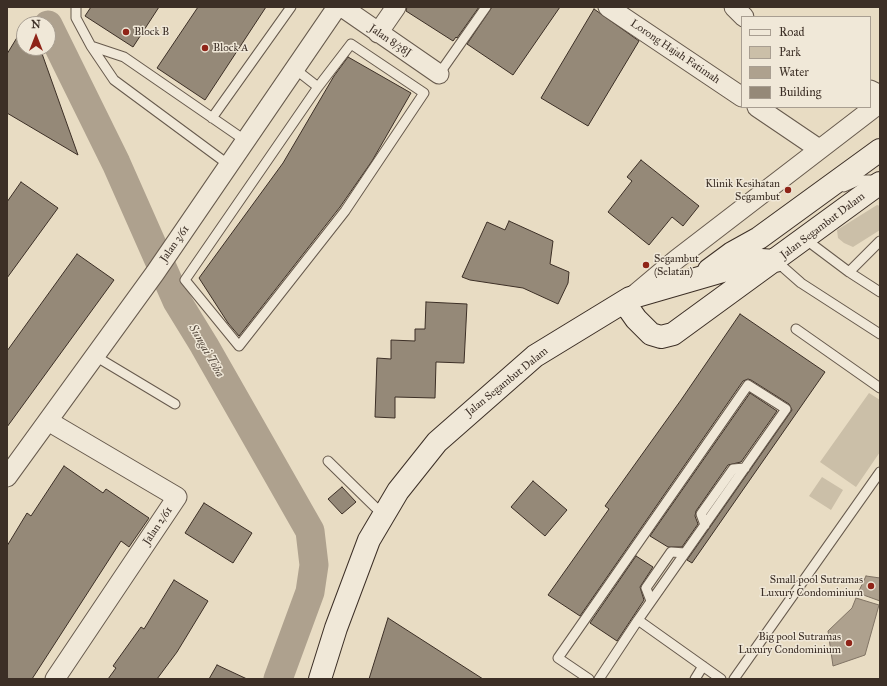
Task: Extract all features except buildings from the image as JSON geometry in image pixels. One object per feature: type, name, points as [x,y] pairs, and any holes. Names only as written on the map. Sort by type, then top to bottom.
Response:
[{"type":"street","name":"Jalan 3/61","points":[[7,477],[158,269],[338,7]]},
{"type":"street","name":"Jalan 8/38J","points":[[342,7],[439,74]]},
{"type":"street","points":[[378,33],[396,7]]},
{"type":"street","name":"Lorong Hajah Fatimah","points":[[608,7],[741,96]]},
{"type":"street","points":[[734,7],[743,16]]},
{"type":"street","points":[[871,90],[880,95]]},
{"type":"street","points":[[776,261],[673,334],[661,337],[652,334],[636,319],[627,300],[880,103]]},
{"type":"street","points":[[758,108],[819,149]]},
{"type":"street","points":[[698,278],[732,253],[759,238],[880,150]]},
{"type":"street","name":"Jalan Segambut Dalam","points":[[320,679],[336,628],[369,540],[398,491],[437,442],[489,395],[535,356],[627,300],[761,260],[776,261],[880,182]]},
{"type":"street","name":"Jalan 2/61","points":[[48,421],[177,497],[55,679]]},
{"type":"lane","points":[[76,7],[76,18],[90,46],[114,80],[229,165]]},
{"type":"lane","points":[[212,118],[291,7]]},
{"type":"lane","points":[[439,74],[486,7]]},
{"type":"lane","points":[[351,44],[424,92],[345,211],[239,346],[186,280],[318,87],[351,44]]},
{"type":"lane","points":[[90,46],[124,57],[246,141]]},
{"type":"lane","points":[[295,69],[318,87]]},
{"type":"lane","points":[[800,208],[860,180],[880,182]]},
{"type":"lane","points":[[805,240],[849,272],[880,292]]},
{"type":"lane","points":[[849,272],[880,242]]},
{"type":"lane","points":[[776,261],[801,283],[880,334]]},
{"type":"lane","points":[[796,329],[880,388]]},
{"type":"lane","points":[[95,356],[175,404]]},
{"type":"lane","points":[[589,679],[558,658],[748,385],[786,409],[745,468],[733,469],[701,514],[705,525],[651,601],[599,679]]},
{"type":"lane","points":[[328,461],[376,508],[385,514]]},
{"type":"lane","points":[[734,679],[880,472]]},
{"type":"lane","points":[[638,620],[722,679]]},
{"type":"lane","points":[[695,679],[704,666]]},
{"type":"green space","points":[[877,205],[880,206],[880,230],[853,247],[844,243],[838,238],[837,230]]},
{"type":"green space","points":[[869,393],[880,400],[880,452],[856,487],[820,462]]},
{"type":"green space","points":[[822,477],[843,490],[831,510],[809,496]]},
{"type":"water","name":"Small pool Sutramas Luxury Condominium","points":[[866,576],[880,578],[880,601],[858,593]]},
{"type":"water","name":"Big pool Sutramas Luxury Condominium","points":[[856,598],[879,605],[865,655],[833,666],[828,631],[852,608]]},
{"type":"waterway","name":"Sungai Toba","points":[[56,41],[116,163],[177,301],[204,345],[310,531],[314,565],[310,592],[278,679]]},
{"type":"place","name":"Block B","points":[[126,32]]},
{"type":"place","name":"Block A","points":[[205,48]]},
{"type":"place","name":"Klinik Kesihatan Segambut","points":[[788,190]]},
{"type":"place","name":"Segambut (Selatan)","points":[[646,265]]},
{"type":"place","name":"Small pool Sutramas Luxury Condominium","points":[[871,586]]},
{"type":"place","name":"Big pool Sutramas Luxury Condominium","points":[[849,643]]}]
